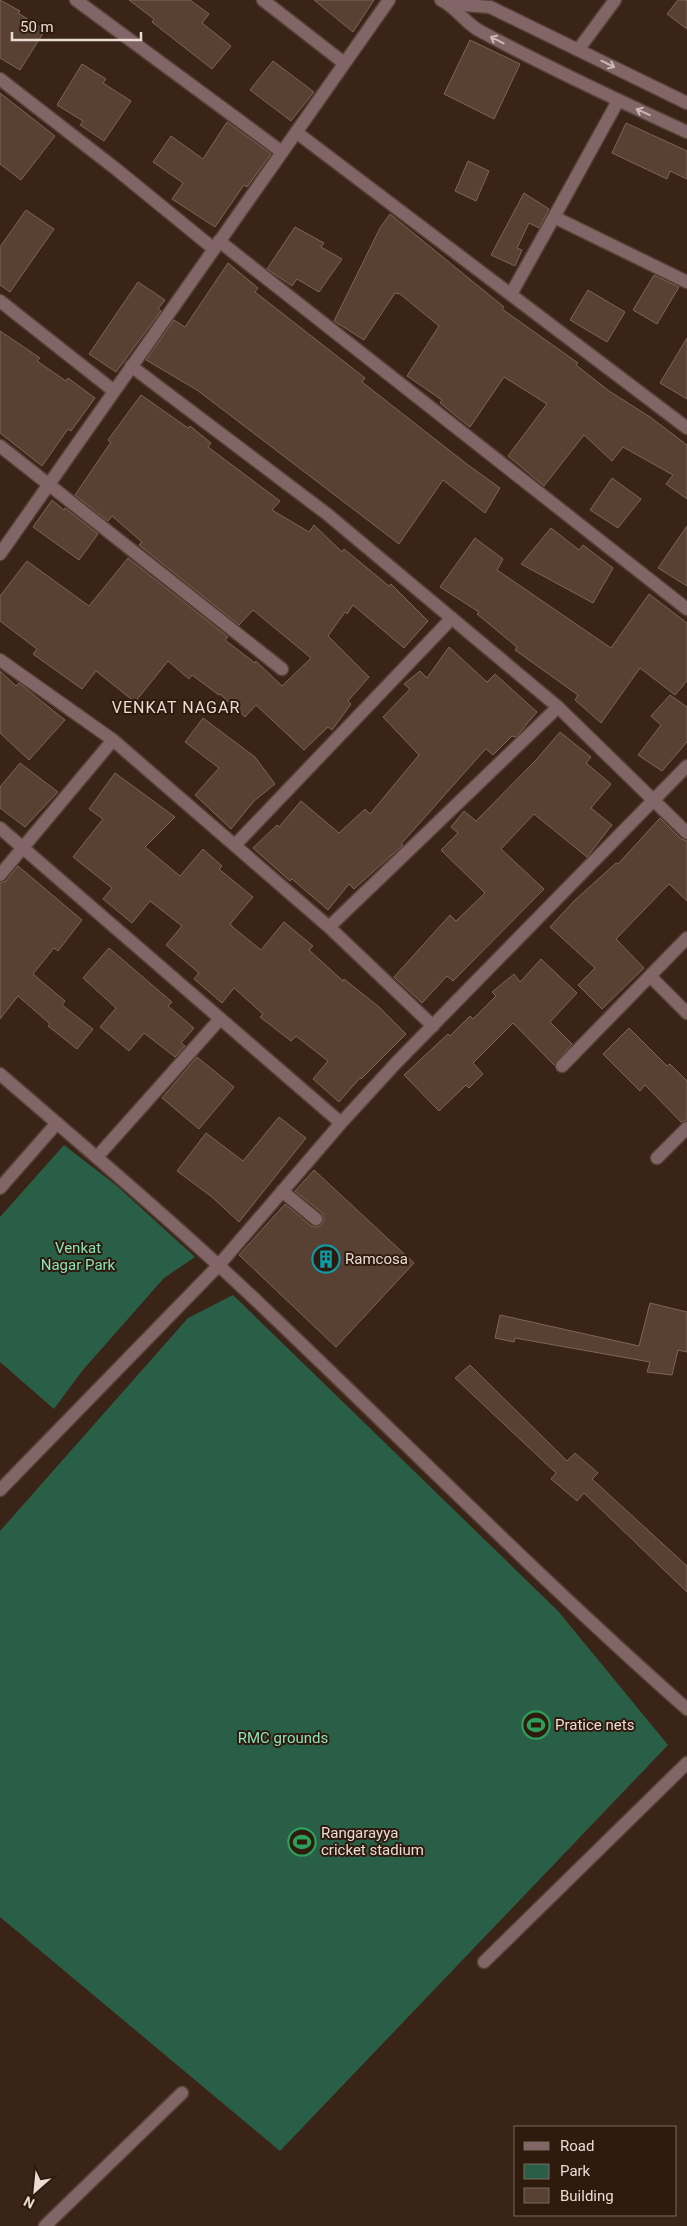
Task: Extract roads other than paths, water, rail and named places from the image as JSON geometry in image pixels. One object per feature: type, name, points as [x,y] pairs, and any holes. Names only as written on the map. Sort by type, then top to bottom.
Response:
[{"type":"street","points":[[76,0],[282,152]]},
{"type":"street","points":[[263,0],[344,63]]},
{"type":"street","points":[[0,554],[389,0]]},
{"type":"street","points":[[578,50],[615,0]]},
{"type":"street","points":[[446,2],[490,7],[687,103]]},
{"type":"street","points":[[446,2],[477,30],[618,101],[687,132]]},
{"type":"street","points":[[0,79],[687,609]]},
{"type":"street","points":[[511,294],[618,101]]},
{"type":"street","points":[[296,132],[687,428]]},
{"type":"street","points":[[554,217],[687,282]]},
{"type":"street","points":[[0,301],[114,391]]},
{"type":"street","points":[[131,366],[327,514],[558,707],[687,833]]},
{"type":"street","points":[[0,446],[282,670]]},
{"type":"street","points":[[235,845],[452,618]]},
{"type":"street","points":[[0,660],[113,740],[329,927],[432,1026]]},
{"type":"street","points":[[329,927],[558,707]]},
{"type":"street","points":[[0,875],[113,740]]},
{"type":"street","points":[[0,1490],[218,1266],[341,1123],[432,1026],[687,766]]},
{"type":"street","points":[[0,828],[341,1123]]},
{"type":"street","points":[[562,1066],[687,938]]},
{"type":"street","points":[[650,976],[687,1013]]},
{"type":"street","points":[[97,1157],[220,1019]]},
{"type":"street","points":[[0,1074],[97,1157],[218,1266],[595,1628],[687,1709]]},
{"type":"street","points":[[0,1188],[57,1123]]},
{"type":"street","points":[[658,1158],[687,1128]]},
{"type":"street","points":[[282,1191],[316,1219]]},
{"type":"street","points":[[484,1962],[687,1763]]},
{"type":"street","points":[[45,2226],[182,2093]]},
{"type":"place","name":"Ramcosa","points":[[326,1259]]},
{"type":"place","name":"Pratice nets","points":[[536,1725]]},
{"type":"place","name":"Rangarayya cricket stadium","points":[[302,1842]]},
{"type":"district","name":"VENKAT NAGAR","points":[[176,707]]},
{"type":"park label","name":"Venkat Nagar Park","points":[[78,1256]]},
{"type":"park label","name":"RMC grounds","points":[[283,1738]]}]
